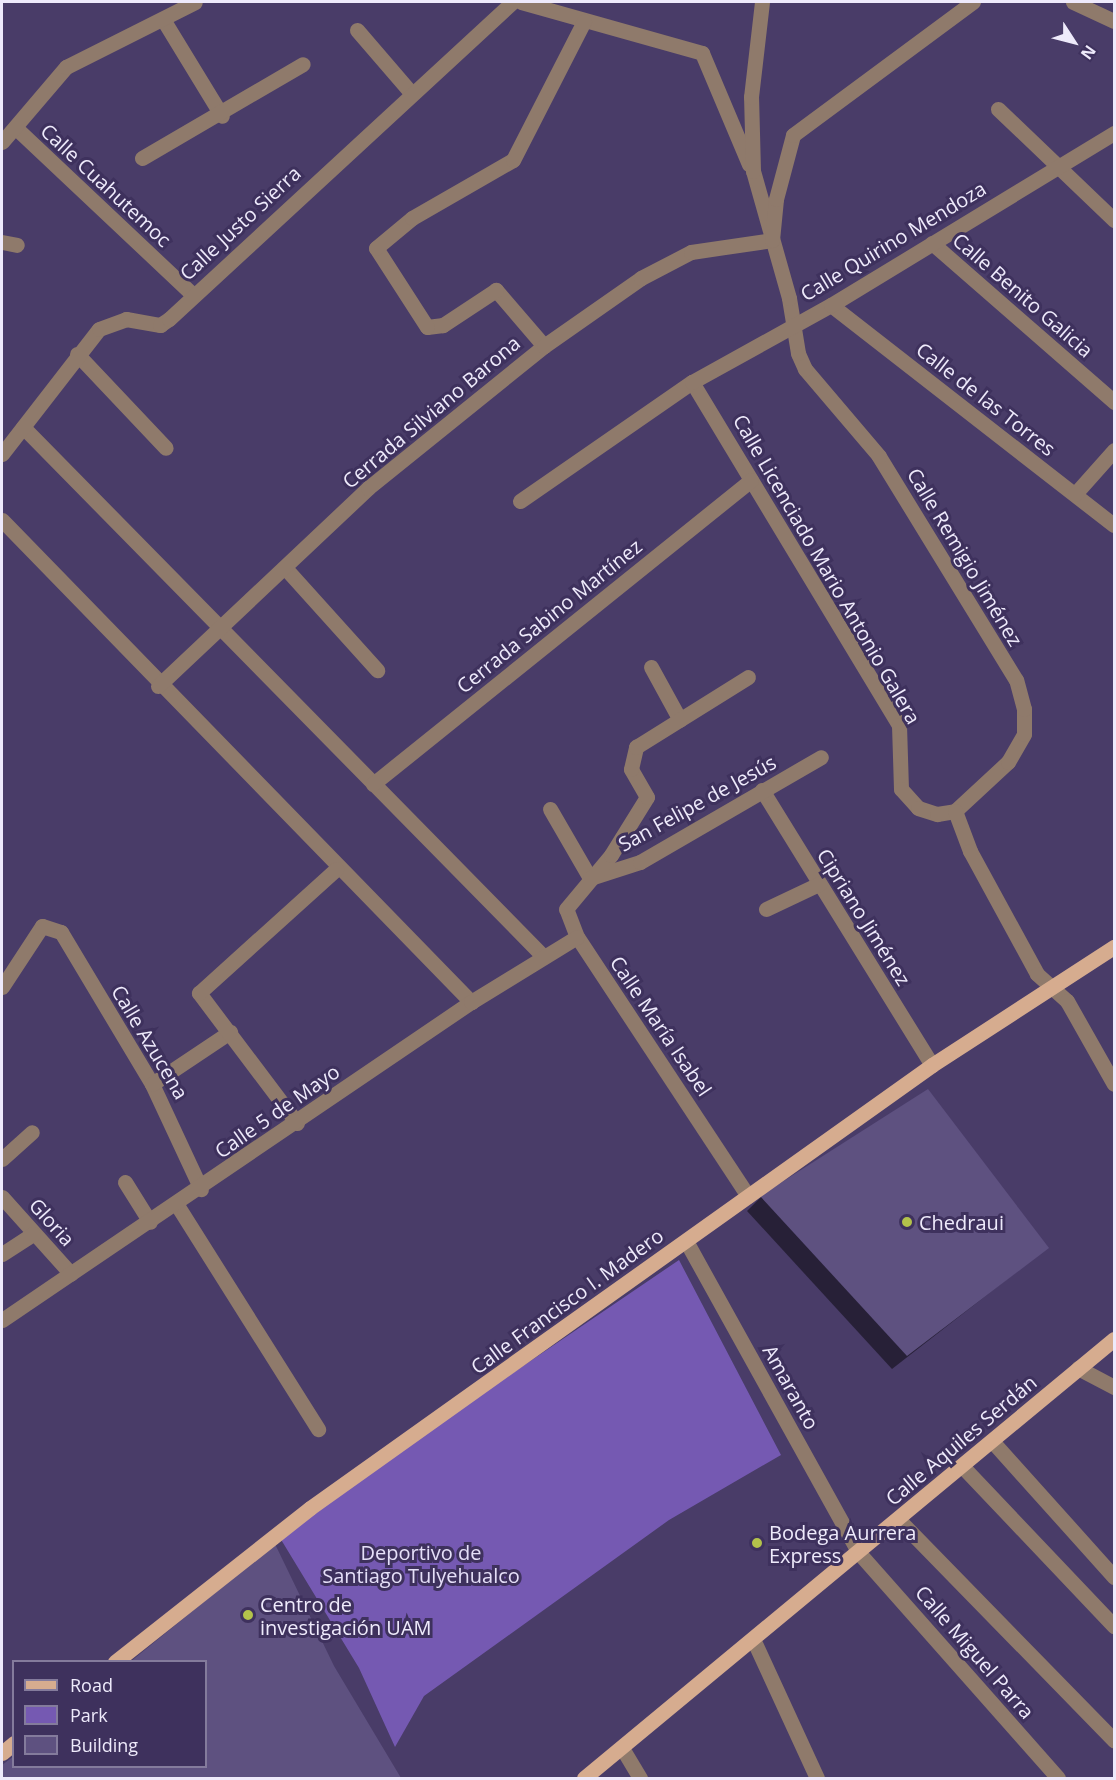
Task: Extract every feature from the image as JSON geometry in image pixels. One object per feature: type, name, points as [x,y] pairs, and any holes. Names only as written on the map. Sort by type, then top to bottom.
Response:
[{"type":"main road","name":"Calle Francisco I. Madero","points":[[118,1660],[310,1508],[932,1065],[1053,989],[1114,947]]},
{"type":"main road","name":"Calle Aquiles Serdán","points":[[584,1779],[899,1520],[1114,1339]]},
{"type":"street","points":[[2,142],[17,129],[66,67],[164,21],[195,2]]},
{"type":"street","name":"Calle Justo Sierra","points":[[2,454],[99,328],[126,319],[160,325],[512,2]]},
{"type":"street","points":[[521,2],[702,53],[753,171]]},
{"type":"street","points":[[753,171],[751,96],[762,2]]},
{"type":"street","points":[[772,240],[777,189],[793,135],[973,2]]},
{"type":"street","points":[[1073,2],[1114,21]]},
{"type":"street","points":[[164,21],[222,116]]},
{"type":"street","points":[[544,346],[496,290],[443,325],[427,327],[376,254],[380,241],[412,218],[513,160],[584,21]]},
{"type":"street","points":[[357,30],[412,94]]},
{"type":"street","points":[[142,158],[222,116],[303,64]]},
{"type":"street","points":[[998,109],[1056,167],[1114,220]]},
{"type":"street","name":"Calle Cuahutemoc","points":[[17,129],[193,295]]},
{"type":"street","name":"Calle Quirino Mendoza","points":[[520,501],[692,382],[831,305],[1114,132]]},
{"type":"street","name":"Calle Remigio Jiménez","points":[[753,171],[805,369],[873,448],[1016,680],[1024,734],[1008,762],[955,811]]},
{"type":"street","name":"Cerrada Silviano Barona","points":[[158,686],[220,623],[287,570],[368,488],[544,346],[641,278],[691,252],[772,240]]},
{"type":"street","name":"Calle Benito Galicia","points":[[932,243],[1114,402]]},
{"type":"street","name":"Calle de las Torres","points":[[831,305],[1114,525]]},
{"type":"street","points":[[77,354],[166,448]]},
{"type":"street","name":"Calle Licenciado Mario Antonio Galera","points":[[692,382],[899,725],[901,789],[918,808],[937,814],[955,811]]},
{"type":"street","points":[[23,427],[220,623],[373,784],[543,956]]},
{"type":"street","points":[[1075,494],[1114,450]]},
{"type":"street","name":"Cerrada Sabino Martínez","points":[[373,784],[751,480]]},
{"type":"street","points":[[2,520],[158,686],[336,869],[471,1002]]},
{"type":"street","points":[[287,570],[377,670]]},
{"type":"street","points":[[651,667],[681,720]]},
{"type":"street","points":[[550,809],[590,878],[647,797],[631,770],[636,747],[748,677]]},
{"type":"street","name":"San Felipe de Jesús","points":[[590,878],[640,862],[820,757]]},
{"type":"street","name":"Cipriano Jiménez","points":[[762,790],[932,1065]]},
{"type":"street","points":[[955,811],[970,851],[1021,945],[1053,989],[1067,1002],[1114,1084]]},
{"type":"street","points":[[297,1123],[199,993],[336,869]]},
{"type":"street","name":"Calle María Isabel","points":[[590,878],[566,909],[577,937],[748,1196]]},
{"type":"street","points":[[766,909],[819,884]]},
{"type":"street","name":"Calle Azucena","points":[[2,987],[35,933],[49,924],[60,932],[152,1084],[201,1189]]},
{"type":"street","name":"Calle 5 de Mayo","points":[[2,1320],[201,1189],[471,1002],[577,937]]},
{"type":"street","points":[[152,1084],[230,1032]]},
{"type":"street","points":[[2,1159],[32,1132]]},
{"type":"street","points":[[125,1182],[150,1222]]},
{"type":"street","name":"Gloria","points":[[2,1197],[71,1274]]},
{"type":"street","points":[[177,1205],[318,1429]]},
{"type":"street","points":[[2,1254],[33,1234]]},
{"type":"street","name":"Amaranto","points":[[686,1241],[859,1553]]},
{"type":"street","points":[[1078,1368],[1114,1387]]},
{"type":"street","points":[[992,1441],[1114,1577]]},
{"type":"street","points":[[962,1466],[1114,1626]]},
{"type":"street","points":[[899,1520],[1114,1740]]},
{"type":"street","name":"Calle Miguel Parra","points":[[859,1553],[1059,1779]]},
{"type":"street","points":[[753,1639],[817,1779]]},
{"type":"street","points":[[621,1748],[640,1779]]},
{"type":"green space","name":"Deportivo de Santiago Tulyehualco","points":[[679,1260],[781,1455],[669,1520],[424,1696],[395,1747],[359,1668],[277,1533]]},
{"type":"building","name":"Chedraui","points":[[928,1089],[1049,1248],[907,1356],[760,1196]]},
{"type":"building","name":"Centro de investigación UAM","points":[[275,1544],[334,1666],[401,1778],[2,1778],[2,1765],[12,1758],[12,1768],[207,1768],[207,1660],[132,1660]]},
{"type":"place","name":"Chedraui","points":[[907,1222]]},
{"type":"place","name":"Bodega Aurrera Express","points":[[757,1543]]},
{"type":"place","name":"Centro de investigación UAM","points":[[248,1615]]}]
